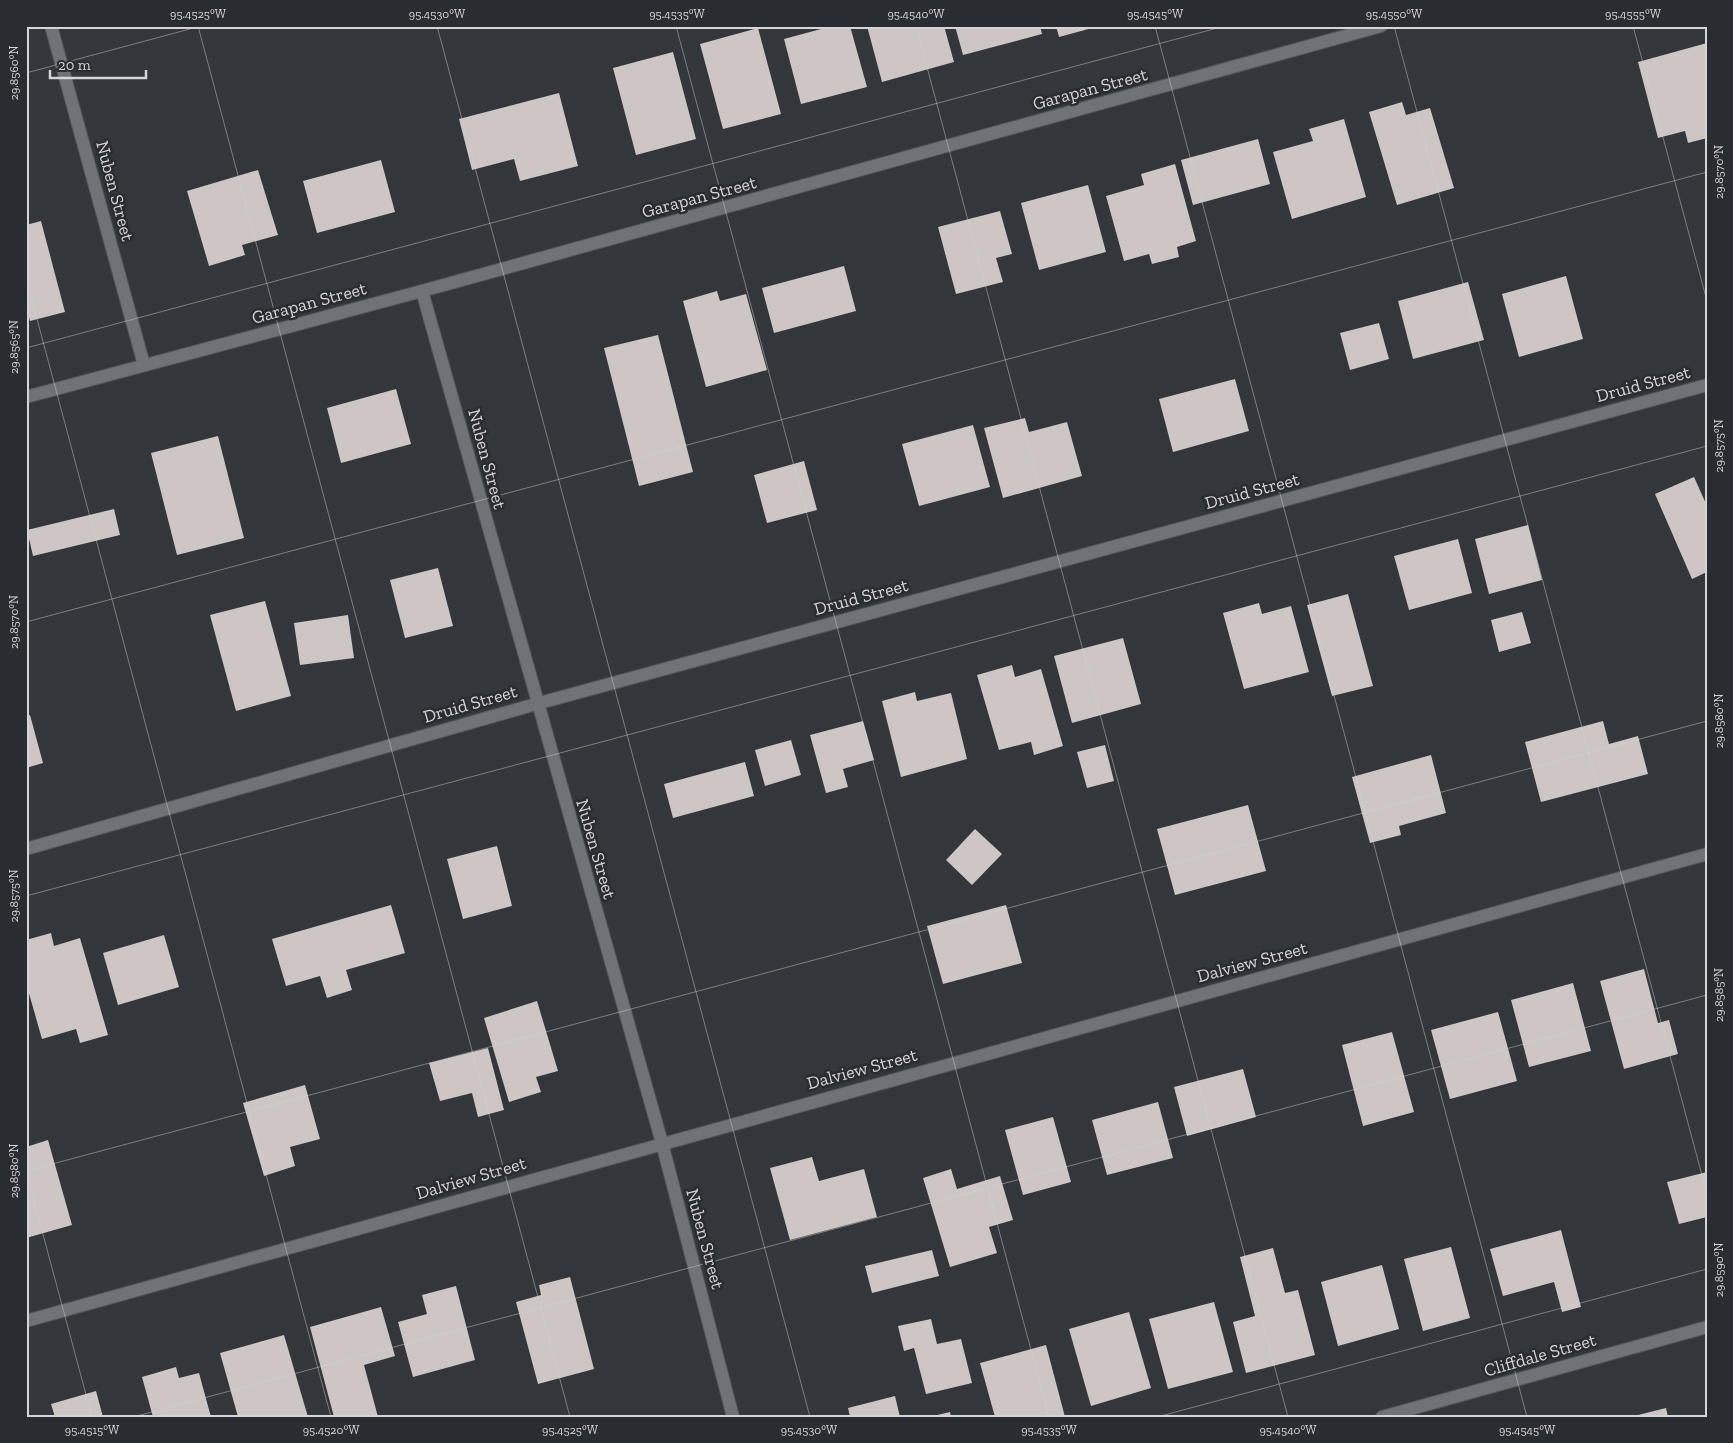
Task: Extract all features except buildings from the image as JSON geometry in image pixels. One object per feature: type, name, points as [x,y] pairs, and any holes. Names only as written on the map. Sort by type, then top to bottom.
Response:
[{"type":"street","name":"Nuben Street","points":[[51,26],[144,365]]},
{"type":"street","name":"Garapan Street","points":[[26,397],[422,292],[1381,26]]},
{"type":"street","name":"Nuben Street","points":[[422,292],[536,704],[662,1143],[733,1417]]},
{"type":"street","name":"Druid Street","points":[[26,849],[536,704],[1707,385]]},
{"type":"street","name":"Dalview Street","points":[[26,1320],[1707,854]]},
{"type":"street","name":"Cliffdale Street","points":[[1382,1417],[1707,1327]]}]
